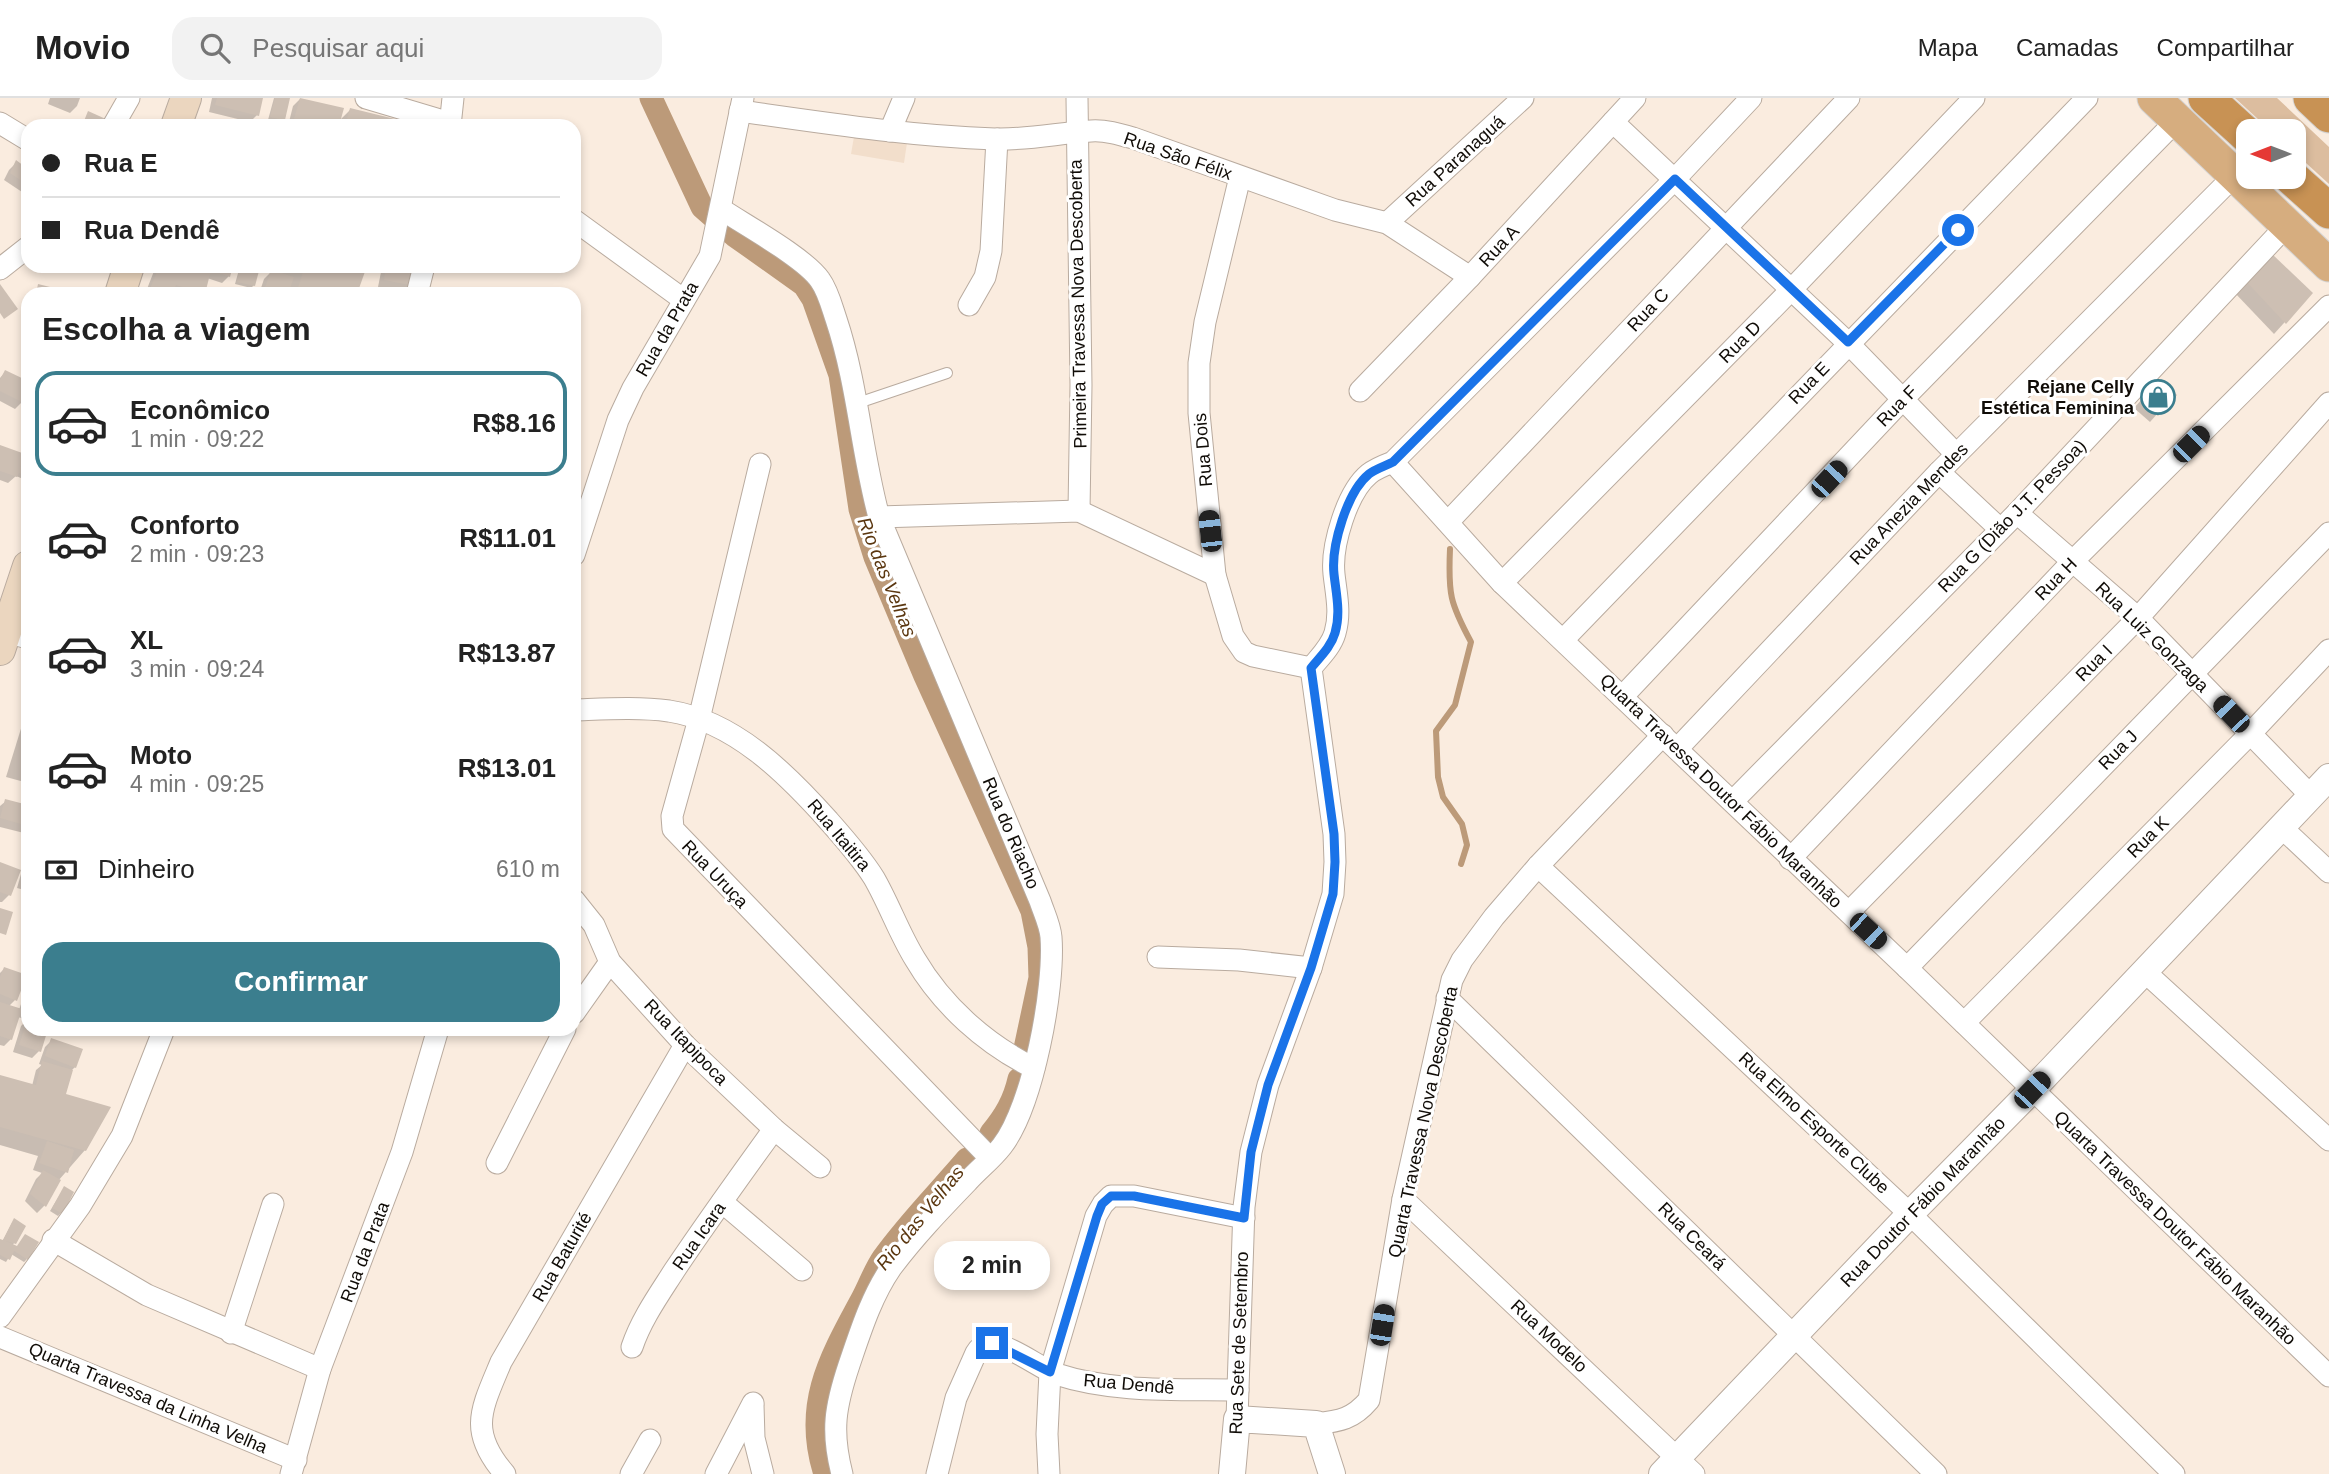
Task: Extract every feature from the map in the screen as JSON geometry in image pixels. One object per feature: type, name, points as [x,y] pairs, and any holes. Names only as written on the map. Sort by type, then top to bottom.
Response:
[{"type":"highway","points":[[2206,98],[2236,125]]},
{"type":"highway","points":[[2311,98],[2329,115]]},
{"type":"highway","points":[[2304,189],[2329,211]]},
{"type":"main road","points":[[2165,109],[2329,265]]},
{"type":"main road","points":[[11,640],[21,596]]},
{"type":"street","points":[[117,119],[129,98]]},
{"type":"street","points":[[366,98],[431,119]]},
{"type":"street","points":[[451,119],[453,98]]},
{"type":"street","points":[[890,131],[904,98]]},
{"type":"street","name":"Primeira Travessa Nova Descoberta","points":[[1077,98],[1081,385],[1079,511]]},
{"type":"street","name":"Rua A","points":[[1360,391],[1470,277],[1635,98]]},
{"type":"street","points":[[1311,668],[1324,653],[1335,633],[1338,617],[1334,555],[1344,514],[1358,486],[1369,474],[1393,462],[1675,179],[1751,98]]},
{"type":"street","name":"Rua C","points":[[1448,522],[1849,98]]},
{"type":"street","name":"Rua D","points":[[1503,583],[1791,290],[1973,98]]},
{"type":"street","name":"Rua E","points":[[1563,640],[1848,342],[2087,98]]},
{"type":"street","name":"Rua Paranaguá","points":[[1387,223],[1515,101]]},
{"type":"street","name":"Rua São Félix","points":[[741,105],[890,131],[997,139],[1091,131],[1111,132],[1335,210],[1387,223],[1470,277]]},
{"type":"street","name":"Rua da Prata","points":[[581,533],[618,419],[632,388],[710,256],[741,105]]},
{"type":"street","name":"Rua F","points":[[1622,697],[1903,399],[2165,109]]},
{"type":"street","points":[[1613,122],[1848,342],[1956,454]]},
{"type":"street","points":[[0,123],[21,136]]},
{"type":"street","points":[[969,305],[985,277],[991,251],[997,139]]},
{"type":"street","name":"Rua Anezia Mendes","points":[[1670,742],[2235,175]]},
{"type":"street","name":"Rua Dois","points":[[1240,177],[1213,280],[1199,363],[1202,454],[1215,575],[1233,636],[1244,652],[1311,668]]},
{"type":"street","name":"Rua do Riacho","points":[[718,218],[807,266],[821,280],[842,338],[858,403],[879,517],[1040,901],[1051,935],[1050,985],[1040,1045],[1026,1064],[1017,1119],[1002,1146],[890,1269],[858,1336],[839,1393],[836,1448],[842,1474]]},
{"type":"street","points":[[581,225],[684,300]]},
{"type":"street","name":"Rua G (Dião J.T. Pessoa)","points":[[1732,801],[2017,513],[2287,225]]},
{"type":"street","points":[[0,270],[21,253]]},
{"type":"street","name":"Rua H","points":[[1790,859],[2072,562],[2329,306]]},
{"type":"street","name":"Rua I","points":[[1849,912],[2138,618],[2329,403]]},
{"type":"street","name":"Quarta Travessa Doutor Fábio Maranhão","points":[[1393,462],[1503,583],[1790,859],[1908,968],[2329,1376]]},
{"type":"street","name":"Rua Uruça","points":[[760,464],[699,719],[672,816],[673,829],[990,1158]]},
{"type":"street","points":[[1939,472],[2000,529]]},
{"type":"street","points":[[879,517],[1079,511],[1215,575]]},
{"type":"street","name":"Rua Luiz Gonzaga","points":[[2017,513],[2138,618],[2250,734],[2320,786]]},
{"type":"street","name":"Rua J","points":[[1908,968],[2329,533]]},
{"type":"street","name":"Rua K","points":[[1964,1023],[2250,734],[2329,650]]},
{"type":"street","name":"Rua Sete de Setembro","points":[[1232,1474],[1237,1419],[1244,1218],[1251,1152],[1268,1085],[1330,908],[1335,862],[1331,804],[1318,733],[1311,668]]},
{"type":"street","name":"Rua Itaitira","points":[[581,710],[631,708],[670,711],[699,719],[720,728],[776,766],[849,844],[874,878],[915,960],[949,1007],[995,1045],[1026,1064]]},
{"type":"street","name":"Quarta Travessa Nova Descoberta","points":[[1237,1419],[1317,1424],[1349,1418],[1360,1411],[1369,1400],[1403,1199],[1447,998],[1462,960],[1480,933],[1538,866],[1670,742]]},
{"type":"street","name":"Rua Doutor Fábio Maranhão","points":[[1678,1468],[1793,1336],[2032,1090],[2320,786]]},
{"type":"street","points":[[2281,827],[2329,872]]},
{"type":"street","name":"Rua Elmo Esporte Clube","points":[[1538,866],[1910,1214],[2174,1474]]},
{"type":"street","name":"Rua Itapipoca","points":[[581,909],[594,925],[610,962],[685,1045],[774,1129],[820,1167]]},
{"type":"street","points":[[1158,957],[1239,960],[1311,968]]},
{"type":"street","points":[[581,1003],[610,962]]},
{"type":"street","points":[[2145,972],[2329,1140]]},
{"type":"street","name":"Rua Ceará","points":[[1447,998],[1936,1474]]},
{"type":"street","points":[[0,1317],[79,1206],[122,1136],[161,1036]]},
{"type":"street","name":"Rua da Prata","points":[[293,1470],[320,1369],[402,1152],[436,1036]]},
{"type":"street","points":[[497,1163],[561,1036]]},
{"type":"street","name":"Rua Baturité","points":[[505,1474],[491,1457],[480,1433],[488,1396],[500,1362],[685,1045]]},
{"type":"street","name":"Rua Icara","points":[[632,1347],[655,1301],[774,1129]]},
{"type":"street","points":[[1049,1474],[1047,1434],[1050,1372],[1102,1204],[1111,1196],[1134,1196],[1244,1218]]},
{"type":"street","name":"Rua Modelo","points":[[1403,1199],[1678,1468]]},
{"type":"street","points":[[722,1202],[802,1270]]},
{"type":"street","points":[[231,1333],[273,1204]]},
{"type":"street","points":[[53,1240],[148,1295],[231,1333],[320,1369]]},
{"type":"street","name":"Quarta Travessa da Linha Velha","points":[[0,1337],[293,1470]]},
{"type":"street","name":"Rua Dendê","points":[[937,1474],[956,1398],[979,1347],[985,1343],[1001,1345],[1050,1372],[1070,1378],[1127,1387],[1238,1390]]},
{"type":"street","points":[[716,1474],[753,1403],[754,1437],[763,1474]]},
{"type":"street","points":[[1317,1424],[1332,1474]]},
{"type":"street","points":[[631,1474],[650,1440]]},
{"type":"lane","points":[[858,403],[947,373]]},
{"type":"shaded area","points":[[2235,98],[2277,98],[2299,119],[2258,119]]},
{"type":"shaded area","points":[[856,125],[908,136],[904,163],[851,154]]},
{"type":"shaded area","points":[[2306,125],[2329,147],[2329,184],[2306,163]]},
{"type":"building","points":[[217,98],[263,98],[259,116],[215,105]]},
{"type":"building","points":[[275,98],[290,98],[285,119],[270,117]]},
{"type":"building","points":[[300,98],[344,108],[341,119],[294,119]]},
{"type":"building","points":[[350,108],[395,119],[347,119]]},
{"type":"building","points":[[88,111],[106,119],[85,119]]},
{"type":"building","points":[[16,160],[21,164],[21,180],[10,173]]},
{"type":"building","points":[[2271,253],[2313,293],[2286,324],[2244,279]]},
{"type":"building","points":[[156,273],[210,273],[207,287],[151,287]]},
{"type":"building","points":[[239,273],[258,273],[255,286],[237,282]]},
{"type":"building","points":[[270,273],[294,277],[290,287],[265,287]]},
{"type":"building","points":[[303,273],[364,273],[360,287],[298,287]]},
{"type":"building","points":[[385,273],[417,273],[415,286],[384,280]]},
{"type":"building","points":[[0,284],[18,309],[4,319],[0,313]]},
{"type":"building","points":[[5,370],[21,378],[21,402],[0,391],[0,380]]},
{"type":"building","name":"Rejane Celly Estética Feminina","points":[[2159,379],[2177,395],[2158,416],[2140,400]]},
{"type":"building","points":[[0,445],[21,453],[21,474],[17,477],[0,471]]},
{"type":"building","points":[[5,799],[21,803],[21,824],[0,818]]},
{"type":"building","points":[[0,862],[21,870],[11,896],[0,892]]},
{"type":"building","points":[[0,908],[13,912],[6,935],[0,933]]},
{"type":"building","points":[[4,967],[21,973],[21,991],[17,1001],[0,994],[0,977]]},
{"type":"building","points":[[0,1002],[21,1009],[12,1040],[0,1036]]},
{"type":"building","points":[[22,1036],[46,1036],[41,1052],[19,1045]]},
{"type":"building","points":[[51,1038],[83,1049],[76,1068],[45,1056]]},
{"type":"building","points":[[42,1061],[73,1070],[66,1094],[111,1107],[86,1151],[0,1127],[0,1075],[36,1085]]},
{"type":"building","points":[[47,1141],[74,1150],[68,1173],[39,1163]]},
{"type":"building","points":[[43,1170],[61,1180],[46,1207],[30,1194]]},
{"type":"building","points":[[64,1186],[74,1192],[63,1214],[52,1208]]},
{"type":"building","points":[[14,1218],[26,1226],[16,1244],[6,1241],[17,1246],[25,1234],[39,1242],[28,1260],[14,1251],[10,1260],[0,1255],[0,1239],[3,1240]]},
{"type":"waterway","name":"Rio das Velhas","points":[[651,98],[702,207],[735,236],[804,285],[813,299],[840,375],[860,509],[875,557],[925,676],[1032,911],[1039,947],[1040,978],[1023,1058]]},
{"type":"waterway","points":[[1450,549],[1449,577],[1452,598],[1471,642],[1455,705],[1436,731],[1438,777],[1443,797],[1462,824],[1467,845],[1461,864]]},
{"type":"waterway","name":"Rio das Velhas","points":[[991,1133],[1008,1108],[1019,1079]]},
{"type":"waterway","name":"Rio das Velhas","points":[[825,1474],[819,1449],[818,1405],[839,1343],[883,1258],[967,1159]]},
{"type":"place","name":"Rejane Celly Estética Feminina","points":[[2158,397]]},
{"type":"route","points":[[992,1343],[1001,1345],[1050,1372],[1097,1216],[1102,1204],[1111,1196],[1134,1196],[1244,1218],[1251,1152],[1268,1085],[1311,968],[1333,894],[1334,834],[1311,668],[1331,643],[1335,633],[1338,599],[1334,555],[1344,514],[1358,486],[1369,474],[1393,462],[1675,179],[1848,342],[1958,230]]}]
